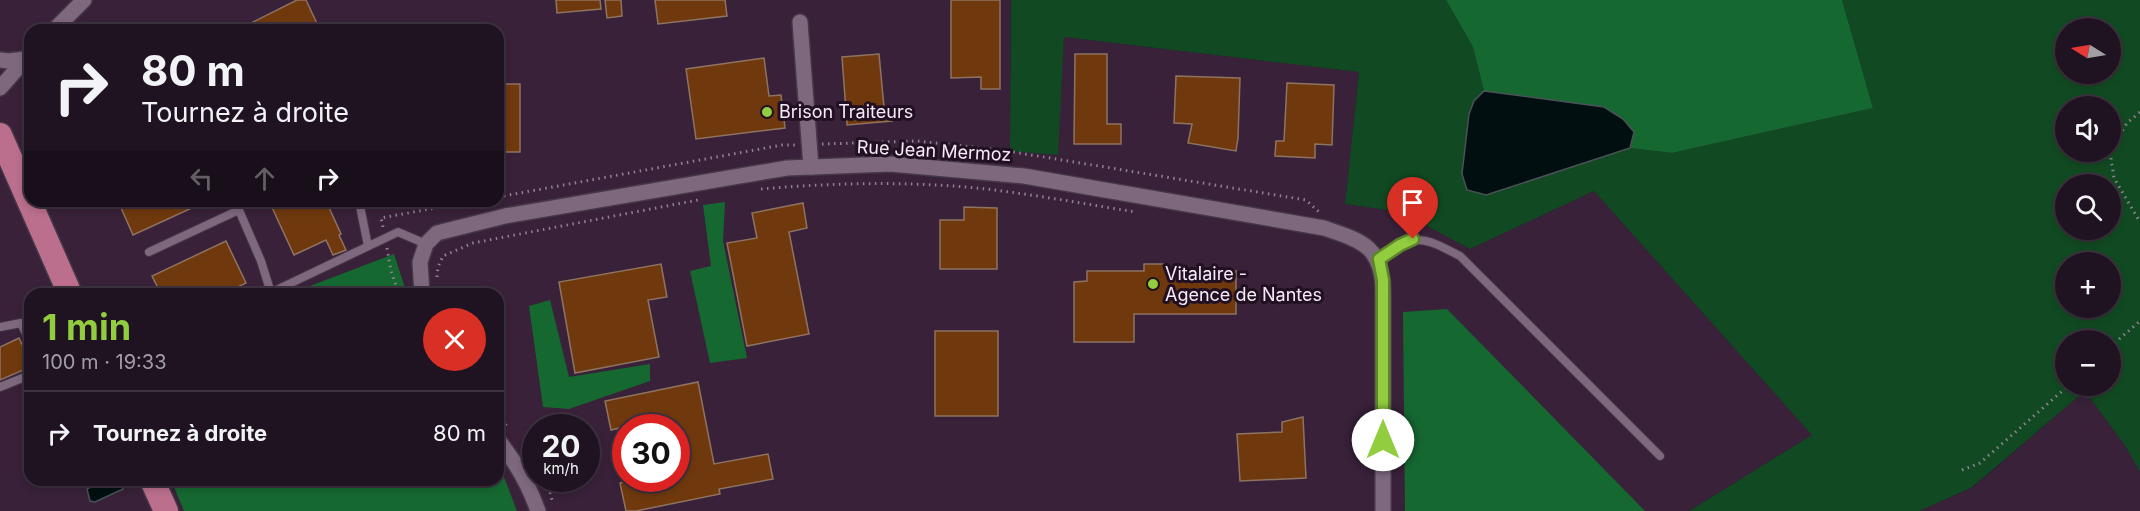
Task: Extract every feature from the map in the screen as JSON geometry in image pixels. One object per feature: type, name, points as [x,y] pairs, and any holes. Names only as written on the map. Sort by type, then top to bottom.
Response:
[{"type":"main road","points":[[0,135],[24,190]]},
{"type":"main road","points":[[32,207],[67,288]]},
{"type":"main road","points":[[155,486],[166,511]]},
{"type":"street","points":[[60,24],[84,0]]},
{"type":"street","points":[[801,22],[811,167]]},
{"type":"street","points":[[0,60],[9,61],[24,57]]},
{"type":"street","points":[[0,88],[24,61]]},
{"type":"street","name":"Rue Jean Mermoz","points":[[426,244],[437,233],[506,216],[680,185],[787,168],[890,164],[1024,176],[1324,228],[1367,247],[1379,259]]},
{"type":"street","points":[[422,288],[420,261],[426,244]]},
{"type":"street","points":[[1379,259],[1383,280],[1383,511]]},
{"type":"street","points":[[504,447],[531,491],[538,511]]},
{"type":"lane","points":[[238,207],[261,261],[268,288]]},
{"type":"lane","points":[[359,207],[368,246]]},
{"type":"lane","points":[[149,252],[239,210]]},
{"type":"lane","points":[[280,288],[398,232],[426,244]]},
{"type":"lane","points":[[1379,259],[1413,239],[1436,243],[1460,256],[1660,456]]},
{"type":"lane","points":[[0,327],[21,322],[24,329]]},
{"type":"lane","points":[[0,387],[24,377]]},
{"type":"path","points":[[2121,133],[2127,123],[2140,112]]},
{"type":"path","points":[[2112,162],[2114,178],[2140,222]]},
{"type":"path","points":[[759,189],[813,184],[936,185],[1022,194],[1137,213]]},
{"type":"path","points":[[504,195],[525,192]]},
{"type":"path","points":[[436,285],[438,267],[443,256],[473,243],[702,199]]},
{"type":"path","points":[[2121,337],[2140,321]]},
{"type":"path","points":[[1962,470],[1980,463],[2056,396]]},
{"type":"shaded area","points":[[0,0],[1011,0],[1010,151],[1057,155],[1064,37],[1359,72],[1345,204],[1401,212],[1470,249],[1594,191],[1812,435],[1689,511],[0,511]]},
{"type":"shaded area","points":[[1484,91],[1604,107],[1623,119],[1634,132],[1630,148],[1486,195],[1467,190],[1462,174],[1469,114],[1474,101]]},
{"type":"shaded area","points":[[2079,396],[2089,396],[2126,447],[2140,472],[2140,511],[1919,511],[1972,488]]},
{"type":"shaded area","points":[[92,486],[123,486],[123,489],[95,502],[90,501],[87,489]]},
{"type":"green space","points":[[1011,0],[1446,0],[1473,47],[1484,91],[1474,101],[1486,195],[1630,148],[1672,153],[1873,108],[1842,0],[2140,0],[2140,472],[2126,447],[2089,396],[2121,396],[2121,330],[2055,330],[2055,396],[2079,396],[1971,488],[1919,511],[1689,511],[1812,435],[1594,191],[1470,249],[1401,212],[1345,204],[1359,72],[1064,37],[1058,155],[1010,151]]},
{"type":"green space","points":[[1446,0],[1842,0],[1873,108],[1672,153],[1630,148],[1634,132],[1604,107],[1484,91],[1473,47]]},
{"type":"green space","points":[[725,202],[723,241],[747,358],[710,363],[690,271],[711,266],[703,205]]},
{"type":"green space","points":[[394,254],[405,288],[305,288]]},
{"type":"green space","points":[[550,300],[569,377],[650,364],[650,381],[569,409],[543,407],[529,306]]},
{"type":"green space","points":[[1447,309],[1645,511],[1405,511],[1403,312]]},
{"type":"green space","points":[[504,477],[517,511],[184,511],[174,486],[504,486]]},
{"type":"building","points":[[297,0],[306,0],[317,24],[249,24]]},
{"type":"building","points":[[556,0],[600,0],[601,9],[557,13]]},
{"type":"building","points":[[605,0],[621,0],[622,16],[607,18]]},
{"type":"building","points":[[655,0],[725,0],[727,16],[658,24]]},
{"type":"building","points":[[951,0],[1000,0],[1000,89],[981,89],[981,77],[951,78]]},
{"type":"building","points":[[879,54],[884,107],[891,106],[892,121],[847,125],[842,57]]},
{"type":"building","points":[[1075,54],[1107,54],[1107,124],[1121,124],[1121,144],[1074,144]]},
{"type":"building","points":[[764,58],[769,96],[781,95],[785,128],[696,139],[686,69]]},
{"type":"building","points":[[1176,76],[1240,78],[1236,151],[1188,143],[1192,124],[1174,123]]},
{"type":"building","points":[[1287,83],[1334,85],[1332,145],[1315,144],[1315,158],[1275,156],[1276,141],[1284,141]]},
{"type":"building","points":[[504,84],[520,84],[520,152],[504,152]]},
{"type":"building","points":[[803,203],[807,228],[789,232],[809,334],[747,346],[727,243],[757,238],[752,213]]},
{"type":"building","points":[[121,207],[194,207],[133,235]]},
{"type":"building","points":[[272,207],[329,207],[346,250],[333,255],[326,240],[294,255]]},
{"type":"building","points":[[964,207],[997,208],[997,269],[940,269],[940,220],[964,220]]},
{"type":"building","points":[[226,241],[246,283],[236,288],[158,288],[152,276]]},
{"type":"building","points":[[661,264],[667,297],[648,300],[659,357],[575,373],[559,282]]},
{"type":"building","points":[[1144,264],[1166,264],[1166,271],[1236,271],[1236,314],[1134,314],[1134,342],[1074,342],[1074,282],[1087,281],[1087,271],[1144,271]]},
{"type":"building","points":[[935,331],[998,331],[998,416],[935,416]]},
{"type":"building","points":[[19,338],[24,349],[24,370],[0,380],[0,347]]},
{"type":"building","points":[[698,382],[714,464],[768,454],[773,479],[719,489],[720,494],[626,511],[622,492],[690,492],[690,414],[612,414],[611,430],[605,401]]},
{"type":"building","points":[[1303,417],[1306,478],[1240,481],[1237,434],[1282,432],[1282,422]]},
{"type":"place","name":"Brison Traiteurs","points":[[767,112]]},
{"type":"place","name":"Vitalaire - Agence de Nantes","points":[[1153,284]]},
{"type":"route","points":[[1383,440],[1383,280],[1379,259],[1413,239]]}]
